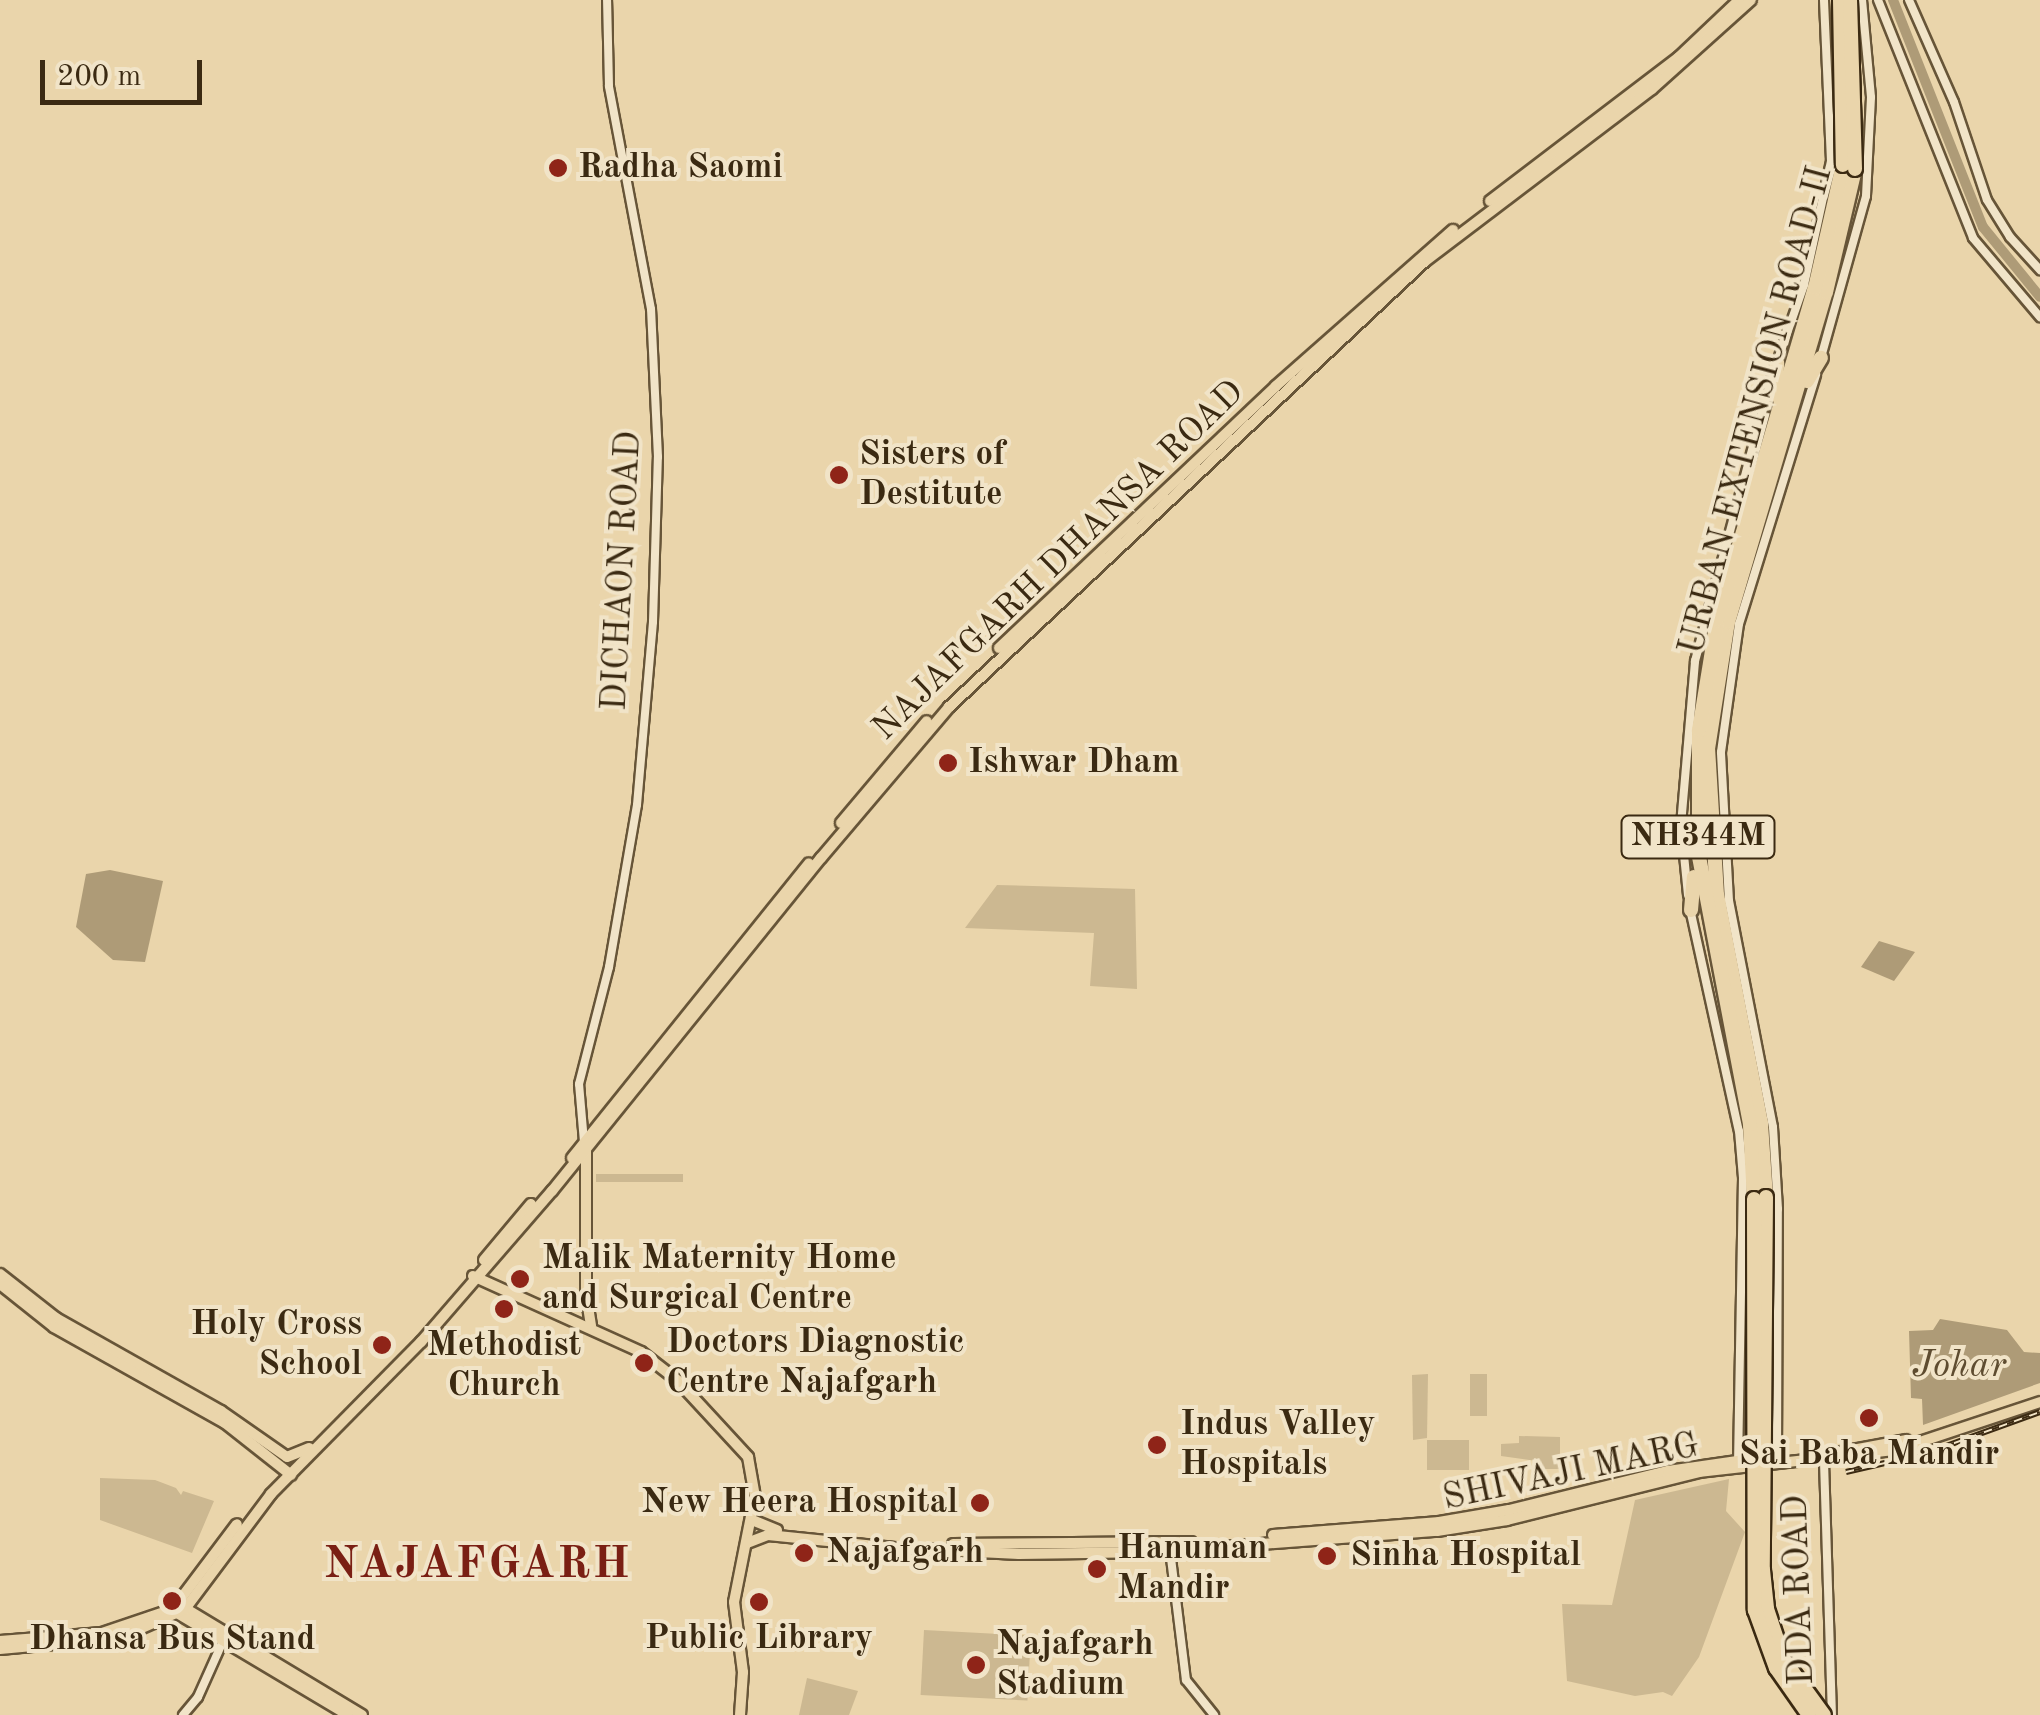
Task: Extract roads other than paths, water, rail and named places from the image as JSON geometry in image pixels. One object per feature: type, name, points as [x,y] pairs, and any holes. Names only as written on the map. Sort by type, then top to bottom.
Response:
[{"type":"highway","name":"URBAN EXTENSION ROAD-II","points":[[1840,0],[1849,167]]},
{"type":"highway","name":"URBAN EXTENSION ROAD-II","points":[[1809,1715],[1776,1668],[1756,1610],[1761,1124],[1717,896],[1702,792],[1706,671],[1762,481],[1840,244],[1849,167],[1850,0]]},
{"type":"highway","points":[[1762,481],[1786,450],[1810,370],[1821,358]]},
{"type":"highway","points":[[1762,481],[1757,454],[1778,384],[1777,363]]},
{"type":"highway","points":[[1691,910],[1696,890],[1689,812],[1702,792],[1715,800],[1723,882],[1728,891]]},
{"type":"highway","name":"URBAN EXTENSION ROAD-II","points":[[1760,1198],[1763,1570],[1770,1620],[1784,1660],[1828,1715]]},
{"type":"main road","points":[[1726,18],[1739,0]]},
{"type":"main road","points":[[0,1649],[118,1638],[178,1609],[291,1470],[475,1277],[617,1113],[920,739],[991,664],[1334,338],[1441,248],[1652,89],[1726,18],[1751,0]]},
{"type":"main road","name":"NAJAFGARH DHANSA ROAD","points":[[586,1146],[915,735],[1078,579]]},
{"type":"main road","name":"DICHAON ROAD","points":[[586,1146],[586,1294],[591,1326]]},
{"type":"main road","points":[[0,1274],[56,1318],[221,1411],[288,1458],[314,1447]]},
{"type":"main road","points":[[475,1277],[591,1326],[658,1364],[738,1442],[754,1474],[752,1520],[736,1574],[734,1602],[743,1672],[740,1715]]},
{"type":"main road","points":[[0,1284],[54,1327],[225,1423],[291,1470]]},
{"type":"main road","name":"SHIVAJI MARG","points":[[752,1520],[767,1528],[953,1548],[1172,1543],[1439,1522],[1738,1458],[1826,1455],[1897,1443],[2040,1398]]},
{"type":"main road","name":"SHIVAJI MARG","points":[[748,1543],[768,1535],[953,1548],[1170,1550],[1437,1531],[1507,1520],[1699,1472],[1824,1463],[1896,1450],[2040,1398]]},
{"type":"main road","points":[[178,1609],[348,1715]]},
{"type":"main road","points":[[0,1641],[102,1633],[178,1609]]},
{"type":"main road","points":[[224,1639],[362,1715]]},
{"type":"street","name":"DICHAON ROAD","points":[[586,1146],[580,1084],[609,967],[637,806],[653,622],[658,457],[651,309],[609,86],[607,0]]},
{"type":"street","points":[[1738,1458],[1743,1178],[1739,1131],[1691,910],[1681,825],[1695,662],[1777,363],[1804,285],[1831,161],[1832,94],[1824,0]]},
{"type":"street","points":[[1777,1458],[1778,1227],[1774,1127],[1728,891],[1722,752],[1726,699],[1748,590],[1821,358],[1866,196],[1871,97],[1862,0]]},
{"type":"street","points":[[1878,0],[1970,233],[2040,317]]},
{"type":"street","points":[[1909,0],[1954,102],[1987,200],[2010,237],[2040,270]]},
{"type":"street","points":[[1832,94],[1871,97]]},
{"type":"street","name":"DDA ROAD","points":[[1824,1463],[1828,1715]]},
{"type":"street","points":[[1170,1550],[1186,1680],[1214,1715]]},
{"type":"street","points":[[183,1715],[198,1697],[224,1639]]},
{"type":"water","points":[[110,870],[163,881],[145,962],[113,960],[76,927],[86,874]]},
{"type":"water","points":[[1879,941],[1915,952],[1894,981],[1861,967]]},
{"type":"water","name":"Johar","points":[[1940,1319],[2007,1330],[2024,1352],[2040,1353],[2040,1383],[1923,1425],[1922,1399],[1911,1398],[1909,1331],[1933,1330]]},
{"type":"waterway","points":[[1893,0],[1983,227],[2040,297]]},
{"type":"railway","points":[[1846,1472],[1924,1454],[2040,1412]]},
{"type":"place","name":"Radha Saomi","points":[[558,168]]},
{"type":"place","name":"Sisters of Destitute","points":[[839,475]]},
{"type":"place","name":"Ishwar Dham","points":[[948,763]]},
{"type":"place","name":"Malik Maternity Home and Surgical Centre","points":[[520,1279]]},
{"type":"place","name":"Methodist Church","points":[[504,1309]]},
{"type":"place","name":"Holy Cross School","points":[[382,1345]]},
{"type":"place","name":"Doctors Diagnostic Centre Najafgarh","points":[[644,1363]]},
{"type":"place","name":"Sai Baba Mandir","points":[[1869,1418]]},
{"type":"place","name":"Indus Valley Hospitals","points":[[1157,1445]]},
{"type":"place","name":"New Heera Hospital","points":[[980,1503]]},
{"type":"place","name":"Najafgarh","points":[[804,1553]]},
{"type":"place","name":"Sinha Hospital","points":[[1327,1556]]},
{"type":"place","name":"Hanuman Mandir","points":[[1097,1569]]},
{"type":"place","name":"Dhansa Bus Stand","points":[[172,1601]]},
{"type":"place","name":"Public Library","points":[[759,1602]]},
{"type":"place","name":"Najafgarh Stadium","points":[[976,1665]]},
{"type":"district","name":"NAJAFGARH","points":[[478,1566]]}]
